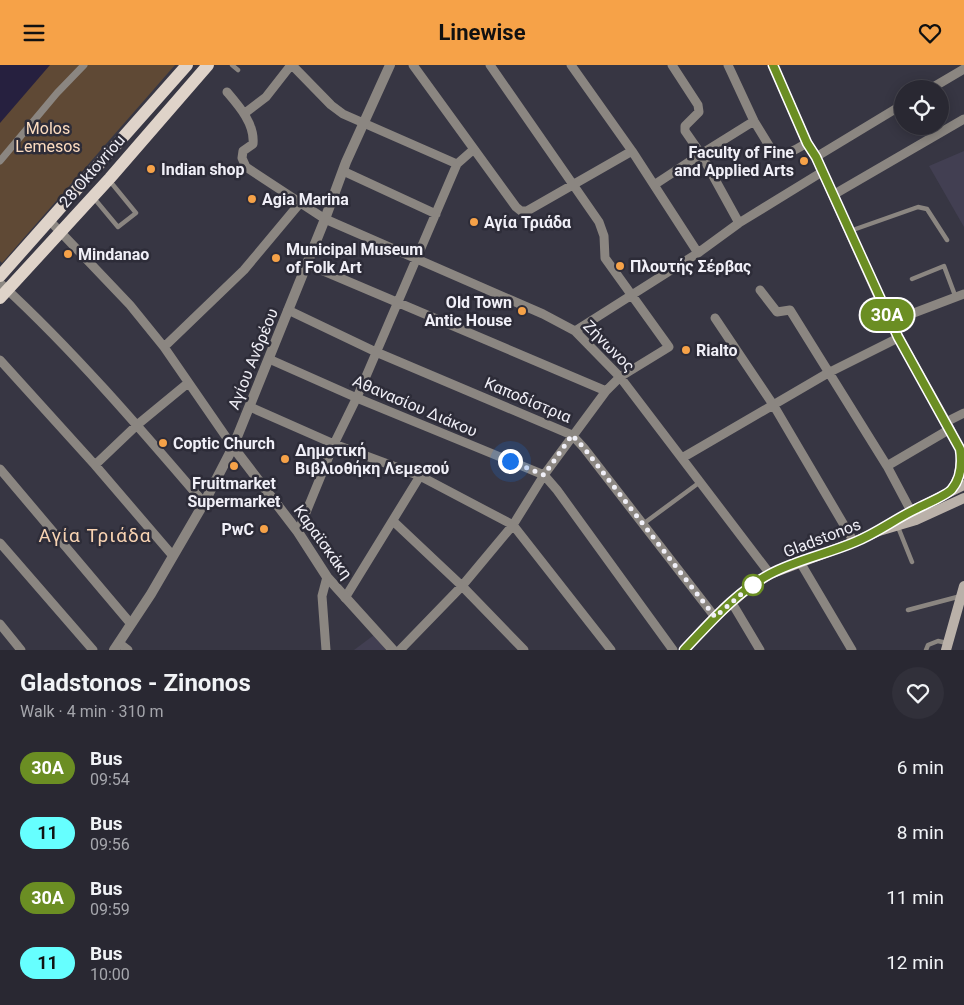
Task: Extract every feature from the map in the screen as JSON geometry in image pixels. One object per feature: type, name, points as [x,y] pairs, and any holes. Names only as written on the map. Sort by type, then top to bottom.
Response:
[{"type":"main road","name":"28 Oktovriou","points":[[0,276],[187,65]]},
{"type":"main road","name":"28 Oktovriou","points":[[2,290],[60,232],[108,180],[208,65]]},
{"type":"main road","points":[[952,490],[959,476],[962,456]]},
{"type":"main road","name":"Gladstonos","points":[[879,531],[911,511],[964,485]]},
{"type":"main road","name":"Gladstonos","points":[[684,650],[715,617],[745,591],[770,574],[879,531],[916,520],[962,500]]},
{"type":"main road","points":[[947,647],[962,599]]},
{"type":"street","points":[[0,161],[57,93],[84,65]]},
{"type":"street","points":[[228,92],[245,113],[266,97],[291,65],[331,105],[343,113],[457,165]]},
{"type":"street","name":"Αγίου Ανδρέου","points":[[117,647],[204,503],[233,447],[343,171],[390,65]]},
{"type":"street","points":[[413,65],[516,207],[521,211],[527,211],[632,151]]},
{"type":"street","points":[[400,650],[462,586],[513,525],[544,475],[606,391],[620,377],[668,347],[605,257],[603,230],[490,65]]},
{"type":"street","points":[[572,65],[632,151],[698,253]]},
{"type":"street","points":[[672,65],[698,105],[699,112],[685,126],[686,131],[701,154],[739,223]]},
{"type":"street","points":[[728,65],[754,121],[773,153],[783,155],[807,143]]},
{"type":"street","points":[[773,65],[890,322],[948,425],[962,456]]},
{"type":"street","points":[[945,80],[964,69]]},
{"type":"street","points":[[816,157],[894,110]]},
{"type":"street","name":"Ζήνωνος","points":[[245,113],[254,138],[253,144],[243,151],[242,158],[246,167],[300,203],[325,219],[543,314],[575,331],[620,377],[770,574]]},
{"type":"street","points":[[833,195],[964,119]]},
{"type":"street","points":[[654,185],[754,121]]},
{"type":"street","points":[[298,532],[334,444],[357,398],[457,165],[474,149]]},
{"type":"street","points":[[343,171],[436,214]]},
{"type":"street","points":[[575,331],[632,296],[698,253],[739,223],[822,171]]},
{"type":"street","points":[[164,347],[244,270],[300,203]]},
{"type":"street","points":[[50,221],[130,305],[164,347],[233,447]]},
{"type":"street","points":[[306,264],[606,391]]},
{"type":"street","points":[[2,290],[62,344],[137,425],[204,503]]},
{"type":"street","points":[[760,290],[777,312],[790,311],[887,467],[911,511]]},
{"type":"street","points":[[890,322],[960,296]]},
{"type":"street","name":"Καποδίστρια","points":[[288,310],[376,352],[572,435],[715,617]]},
{"type":"street","points":[[715,318],[774,406],[854,542]]},
{"type":"street","points":[[682,458],[828,373],[898,337]]},
{"type":"street","name":"Αθανασίου Διάκου","points":[[269,359],[357,398],[544,475],[557,490],[673,650]]},
{"type":"street","points":[[0,360],[95,465],[173,556]]},
{"type":"street","points":[[95,465],[137,425],[188,383]]},
{"type":"street","points":[[250,407],[334,444],[420,476],[513,525],[611,650]]},
{"type":"street","points":[[887,467],[964,413]]},
{"type":"street","name":"Καραϊσκάκη","points":[[233,447],[298,532],[327,577],[393,650]]},
{"type":"street","points":[[0,469],[131,624]]},
{"type":"street","points":[[345,597],[420,476]]},
{"type":"street","points":[[393,521],[462,586],[524,650]]},
{"type":"street","points":[[0,543],[93,650]]},
{"type":"street","points":[[800,562],[852,650]]},
{"type":"street","points":[[326,650],[322,596],[327,577]]},
{"type":"street","points":[[732,603],[760,650]]},
{"type":"street","points":[[0,624],[21,650]]},
{"type":"street","points":[[117,647],[128,650]]},
{"type":"lane","points":[[232,65],[238,70]]},
{"type":"lane","points":[[92,196],[118,227],[136,213],[108,180]]},
{"type":"lane","points":[[850,231],[918,207],[923,207],[927,209],[946,240]]},
{"type":"lane","points":[[912,279],[944,266],[960,296]]},
{"type":"lane","points":[[643,524],[700,482]]},
{"type":"lane","points":[[897,525],[912,562]]},
{"type":"lane","points":[[908,610],[962,599]]},
{"type":"lane","points":[[926,650],[932,642],[938,641],[947,647]]},
{"type":"shaded area","points":[[0,65],[50,65],[0,123]]},
{"type":"shaded area","points":[[964,151],[964,227],[929,166]]},
{"type":"shaded area","points":[[374,635],[386,650],[354,650]]},
{"type":"green space","name":"Molos Lemesos","points":[[48,65],[175,65],[2,263],[0,261],[0,120]]},
{"type":"bus line","name":"30A","points":[[684,650],[715,617],[745,591],[770,574],[879,531],[911,511],[952,490],[959,476],[961,465],[960,449],[890,322],[773,65]]},
{"type":"place","name":"Faculty of Fine and Applied Arts","points":[[804,161]]},
{"type":"place","name":"Indian shop","points":[[151,169]]},
{"type":"place","name":"Agia Marina","points":[[252,199]]},
{"type":"place","name":"Αγία Τριάδα","points":[[474,222]]},
{"type":"place","name":"Mindanao","points":[[68,254]]},
{"type":"place","name":"Municipal Museum of Folk Art","points":[[276,258]]},
{"type":"place","name":"Πλουτής Σέρβας","points":[[620,266]]},
{"type":"place","name":"Old Town Antic House","points":[[522,311]]},
{"type":"place","name":"Rialto","points":[[686,350]]},
{"type":"place","name":"Coptic Church","points":[[163,443]]},
{"type":"place","name":"Δημοτική Βιβλιοθήκη Λεμεσού","points":[[285,459]]},
{"type":"place","name":"Fruitmarket Supermarket","points":[[234,466]]},
{"type":"place","name":"PwC","points":[[264,529]]},
{"type":"district","name":"Αγία Τριάδα","points":[[95,535]]},
{"type":"route","points":[[510,461],[544,475],[572,435],[715,617],[761,580],[753,585]]}]
